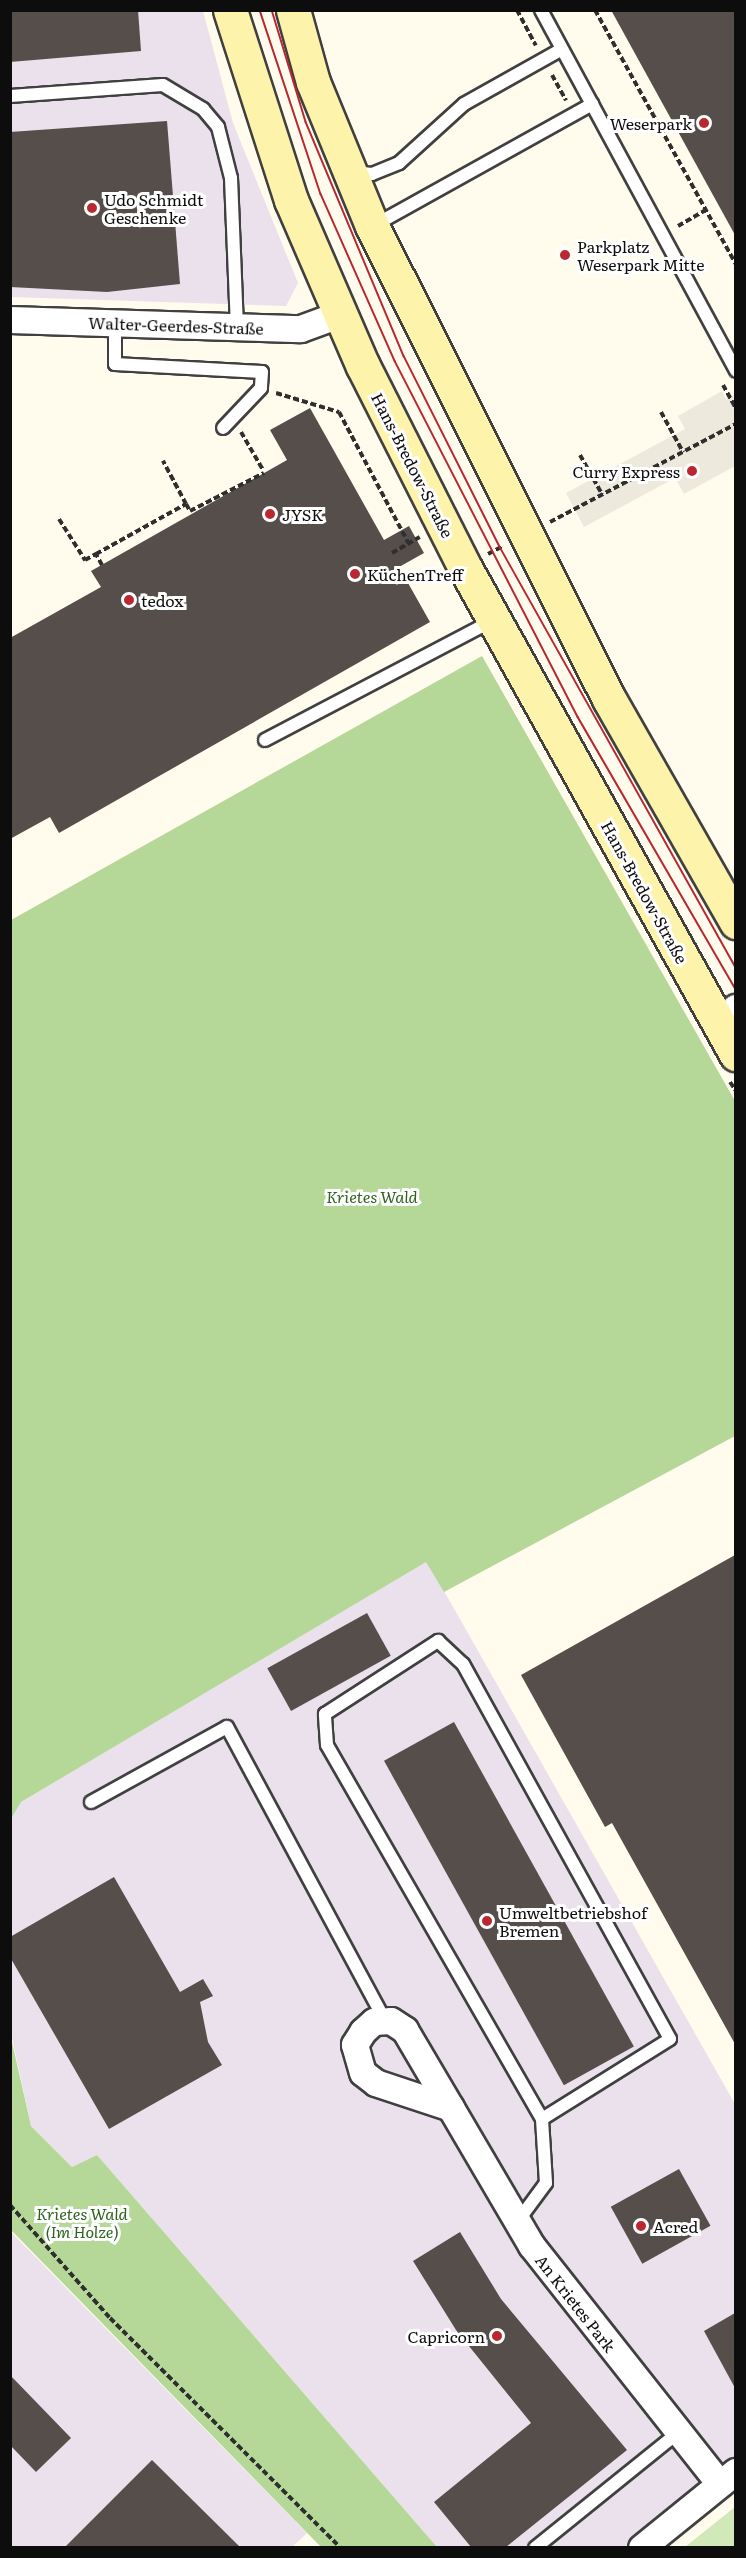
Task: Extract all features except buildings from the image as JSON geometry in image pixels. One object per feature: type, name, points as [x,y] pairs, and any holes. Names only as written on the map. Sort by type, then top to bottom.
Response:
[{"type":"main road","name":"Hans-Bredow-Straße","points":[[230,10],[291,200],[339,315],[493,620],[732,1030]]},
{"type":"main road","points":[[293,10],[346,171],[372,226],[609,699],[735,922]]},
{"type":"street","name":"Walter-Geerdes-Straße","points":[[10,320],[301,329],[339,315]]},
{"type":"street","name":"An Krietes Park","points":[[385,2021],[405,2030],[518,2222],[679,2432],[728,2478]]},
{"type":"street","points":[[385,2021],[374,2022],[355,2045],[363,2073],[376,2083],[451,2108]]},
{"type":"street","points":[[642,2547],[728,2478]]},
{"type":"lane","points":[[542,10],[735,371]]},
{"type":"lane","points":[[346,171],[372,174],[399,163],[464,104],[562,49]]},
{"type":"lane","points":[[10,96],[163,85],[203,110],[218,127],[231,178],[237,327]]},
{"type":"lane","points":[[372,226],[592,104]]},
{"type":"lane","points":[[115,322],[115,364],[262,372],[261,388],[235,421],[223,428]]},
{"type":"lane","points":[[265,740],[493,620]]},
{"type":"lane","points":[[518,2222],[546,2183],[542,2119],[327,1745],[325,1714],[438,1641],[463,1664],[670,2039],[542,2119]]},
{"type":"lane","points":[[91,1802],[227,1727],[385,2021]]},
{"type":"lane","points":[[535,2547],[679,2432]]},
{"type":"path","points":[[595,10],[735,264]]},
{"type":"path","points":[[261,388],[339,412],[409,544]]},
{"type":"path","points":[[661,412],[683,452]]},
{"type":"path","points":[[163,461],[190,511],[263,471],[235,421]]},
{"type":"path","points":[[464,566],[735,424]]},
{"type":"path","points":[[580,455],[602,494]]},
{"type":"path","points":[[59,519],[85,560],[186,504]]},
{"type":"path","points":[[392,553],[426,534]]},
{"type":"path","points":[[96,554],[102,565]]},
{"type":"path","points":[[10,2205],[111,2318],[341,2547]]},
{"type":"shaded area","points":[[11,11],[203,11],[233,123],[298,283],[286,306],[11,297]]},
{"type":"shaded area","points":[[722,391],[726,399],[735,395],[735,466],[684,494],[675,478],[584,527],[566,493],[685,429],[678,416]]},
{"type":"shaded area","points":[[427,1561],[735,2104],[735,2472],[642,2547],[437,2547],[97,2155],[72,2167],[31,2126],[11,2033],[10,1819],[21,1802]]},
{"type":"shaded area","points":[[10,2231],[307,2533],[292,2547],[11,2547]]},
{"type":"green space","name":"Krietes Wald","points":[[482,656],[735,1101],[735,1436],[444,1592],[426,1562],[21,1802],[11,1819],[11,920]]},
{"type":"green space","name":"Krietes Wald (Im Holze)","points":[[10,2033],[31,2126],[72,2167],[97,2155],[437,2547],[321,2547],[11,2230]]},
{"type":"green space","points":[[735,2507],[735,2547],[685,2547]]},
{"type":"tram line","points":[[260,10],[321,194],[395,361],[578,717],[736,990]]},
{"type":"tram line","points":[[272,10],[306,122],[404,356],[500,547],[736,967]]},
{"type":"place","name":"Weserpark","points":[[704,123]]},
{"type":"place","name":"Udo Schmidt Geschenke","points":[[92,208]]},
{"type":"place","name":"Parkplatz Weserpark Mitte","points":[[565,255]]},
{"type":"place","name":"Curry Express","points":[[692,471]]},
{"type":"place","name":"JYSK","points":[[270,514]]},
{"type":"place","name":"KüchenTreff","points":[[355,574]]},
{"type":"place","name":"tedox","points":[[129,600]]},
{"type":"place","name":"Umweltbetriebshof Bremen","points":[[487,1921]]},
{"type":"place","name":"Acred","points":[[641,2226]]},
{"type":"place","name":"Capricorn","points":[[497,2336]]}]
